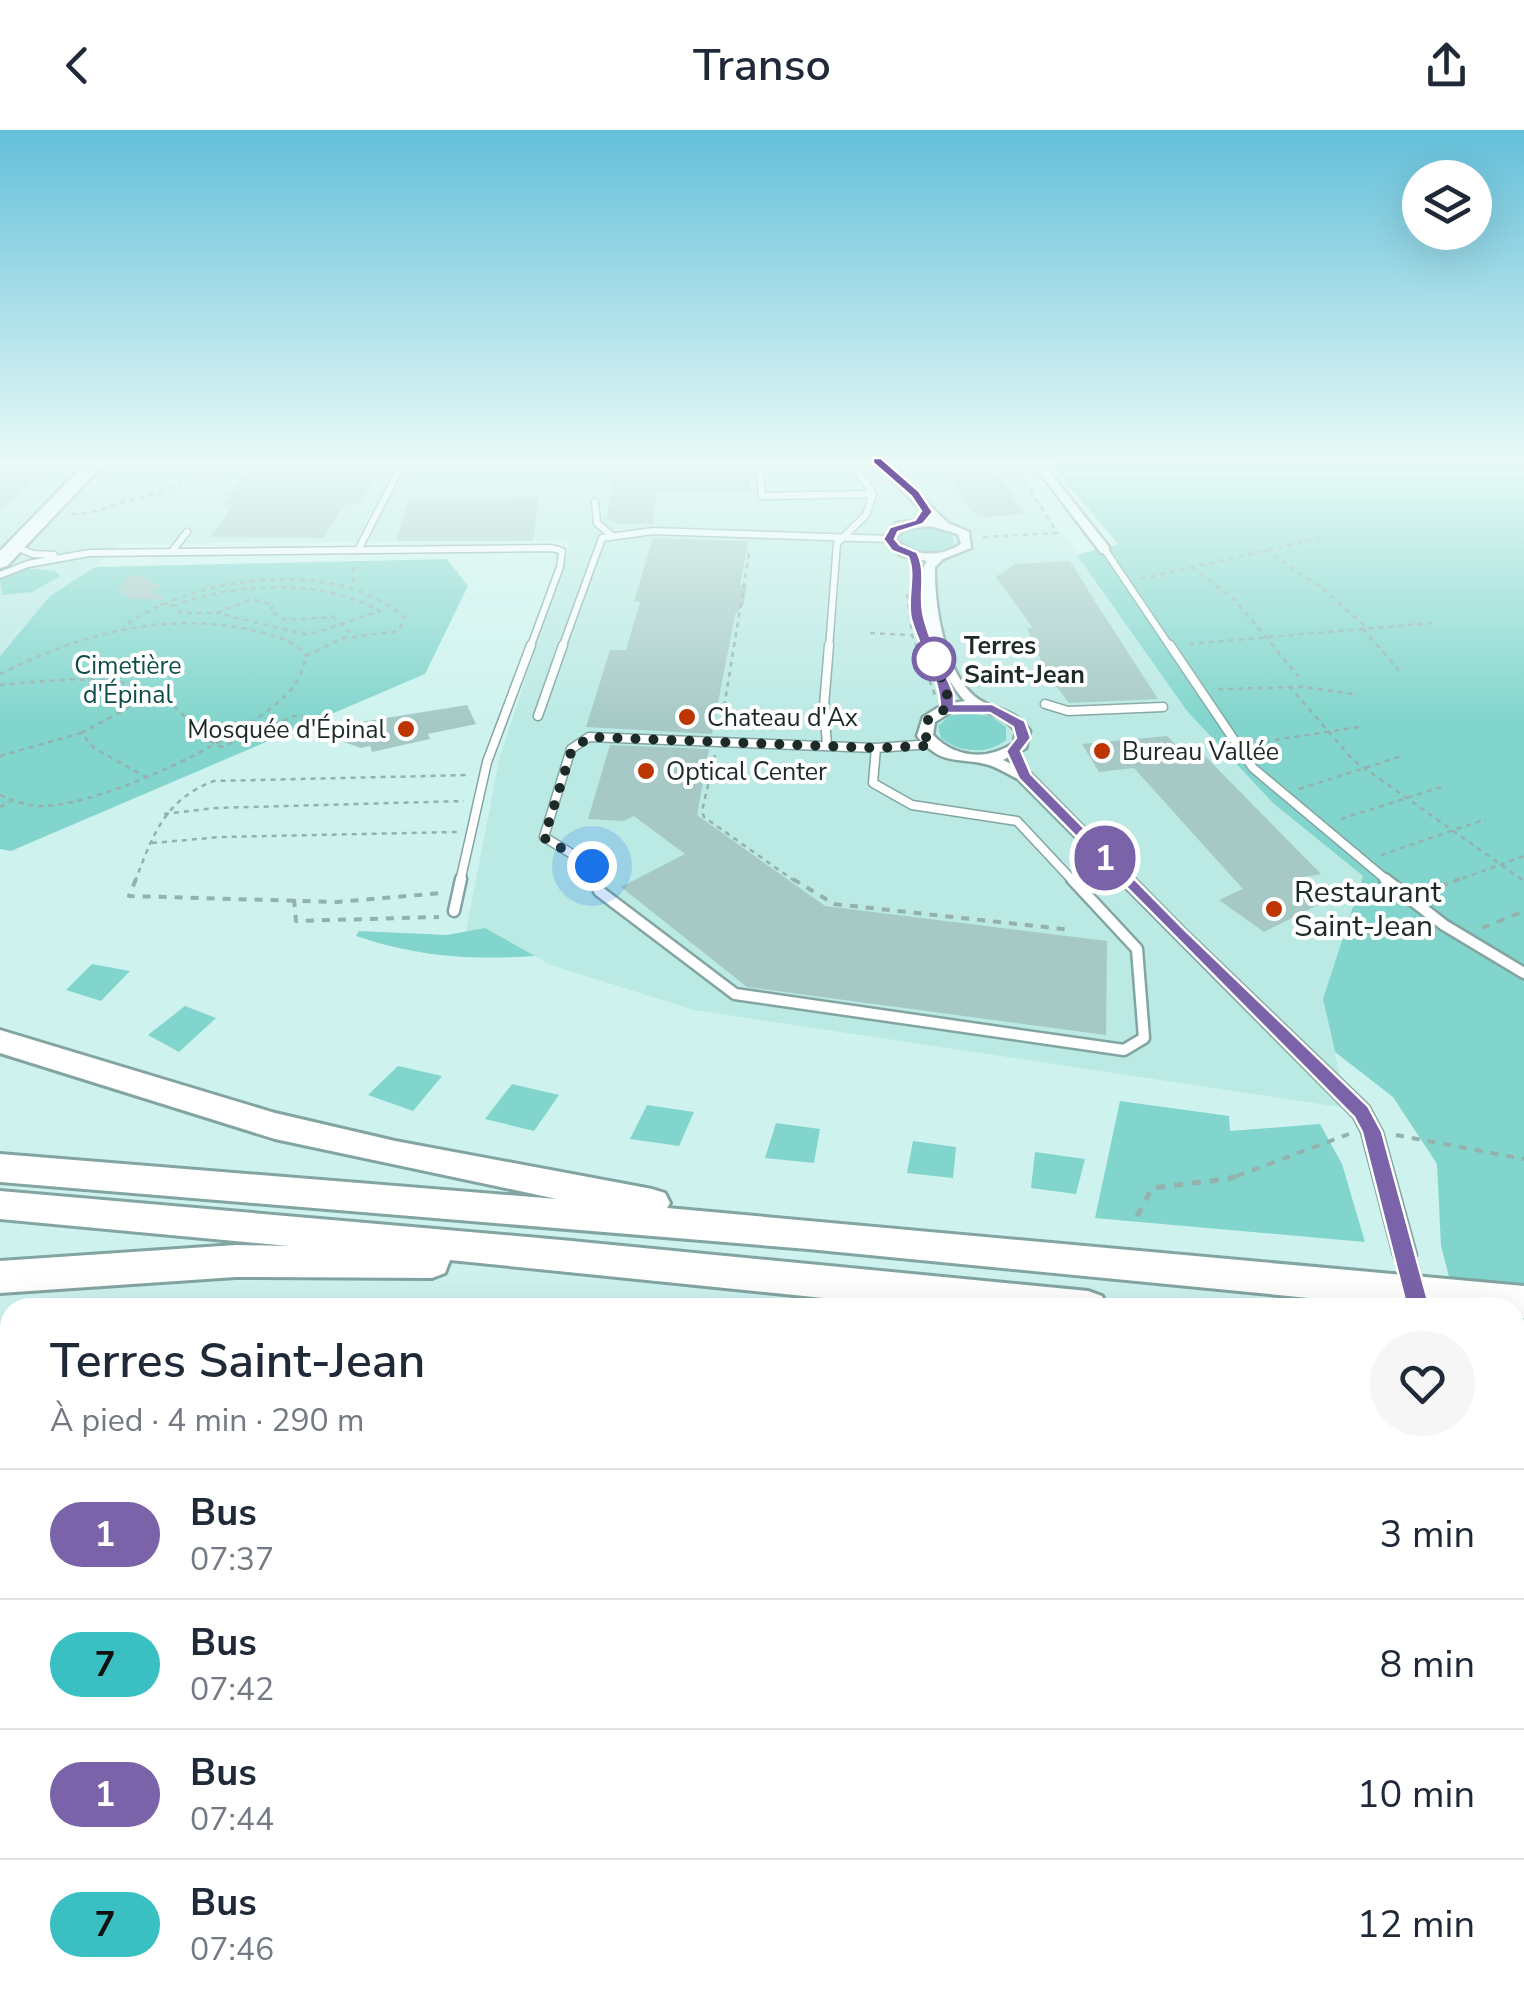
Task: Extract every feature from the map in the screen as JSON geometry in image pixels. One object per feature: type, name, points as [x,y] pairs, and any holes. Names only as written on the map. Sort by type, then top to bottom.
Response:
[{"type":"highway","points":[[0,1032],[54,1055]]},
{"type":"highway","points":[[0,1041],[292,1130],[395,1154],[808,1234]]},
{"type":"highway","points":[[0,1168],[808,1234],[1482,1298]]},
{"type":"highway","points":[[0,1205],[989,1298]]},
{"type":"highway","points":[[0,1278],[236,1261],[473,1262],[562,1255]]},
{"type":"street","points":[[898,549],[913,555],[938,556],[962,549]]},
{"type":"street","points":[[913,555],[918,564],[914,597],[918,619],[947,694],[947,708]]},
{"type":"street","points":[[938,556],[929,566],[929,612],[960,693],[1020,724],[1023,738],[1014,751],[988,759]]},
{"type":"street","points":[[980,706],[947,708],[928,720],[924,728],[932,744],[956,756],[988,759],[1024,776],[1361,1112],[1372,1132],[1405,1255]]},
{"type":"street","points":[[1014,751],[1024,776]]},
{"type":"lane","points":[[13,549],[33,554],[76,555],[173,550],[490,549]]},
{"type":"lane","points":[[454,911],[484,775],[560,567],[562,551],[554,549]]},
{"type":"lane","points":[[538,716],[598,549]]},
{"type":"lane","points":[[827,746],[824,706],[837,549]]},
{"type":"lane","points":[[1105,550],[1253,768],[1409,898],[1524,973]]},
{"type":"lane","points":[[0,575],[76,555]]},
{"type":"lane","points":[[1045,704],[1068,712],[1163,707]]},
{"type":"lane","points":[[876,748],[873,783],[912,805],[1017,820],[1137,949],[1144,1038],[1136,1046],[1124,1050],[734,994],[599,892],[592,866],[544,838],[572,749],[577,742],[590,737],[876,748],[932,744]]},
{"type":"lane","points":[[1085,838],[1124,836]]},
{"type":"path","points":[[720,730],[750,549]]},
{"type":"path","points":[[1126,580],[1271,549]]},
{"type":"path","points":[[1265,550],[1322,588],[1365,628],[1400,670]]},
{"type":"path","points":[[353,587],[354,563]]},
{"type":"path","points":[[1192,567],[1235,600],[1299,676]]},
{"type":"path","points":[[124,626],[157,603],[215,585],[284,582],[353,587],[385,596],[404,617],[399,631],[352,635],[306,656]]},
{"type":"path","points":[[157,603],[173,606],[229,592],[287,590],[350,597],[380,611],[308,635],[216,613],[181,613],[167,622]]},
{"type":"path","points":[[216,613],[252,599],[273,605],[270,611],[286,620],[334,617],[352,635]]},
{"type":"path","points":[[173,606],[181,613]]},
{"type":"path","points":[[0,674],[61,644],[124,626],[167,622],[201,621],[260,632],[290,641],[306,656],[302,674],[276,704],[146,777],[74,802],[46,806],[0,794]]},
{"type":"path","points":[[1170,644],[1432,623]]},
{"type":"path","points":[[870,633],[912,635]]},
{"type":"path","points":[[0,686],[129,686],[157,694],[183,715],[197,738],[232,746],[291,718],[318,718]]},
{"type":"path","points":[[1198,690],[1289,686],[1352,694]]},
{"type":"path","points":[[1289,686],[1363,768],[1524,881]]},
{"type":"path","points":[[0,756],[81,733],[157,694]]},
{"type":"path","points":[[1237,745],[1359,727]]},
{"type":"path","points":[[81,733],[94,748],[146,777]]},
{"type":"path","points":[[718,742],[703,806],[709,820],[816,896],[844,905],[1072,930]]},
{"type":"path","points":[[1282,794],[1399,757]]},
{"type":"path","points":[[459,891],[337,902],[129,896],[163,814],[183,793],[214,782],[484,775]]},
{"type":"path","points":[[1320,826],[1441,787]]},
{"type":"path","points":[[0,807],[12,800]]},
{"type":"path","points":[[163,814],[215,808],[479,801]]},
{"type":"path","points":[[1363,862],[1486,819]]},
{"type":"path","points":[[151,843],[221,837],[472,831]]},
{"type":"path","points":[[1409,898],[1524,856]]},
{"type":"path","points":[[294,899],[296,920],[314,923],[433,920],[454,911]]},
{"type":"path","points":[[1463,936],[1524,912]]},
{"type":"path","points":[[1137,1216],[1152,1188],[1228,1179],[1353,1132]]},
{"type":"path","points":[[1388,1133],[1524,1159]]},
{"type":"shaded area","points":[[0,549],[114,549],[95,567],[50,596],[0,656]]},
{"type":"shaded area","points":[[568,549],[1073,549],[1187,711],[1273,803],[1363,876],[1323,999],[1347,1108],[694,1010],[551,965],[486,929],[466,931],[500,756]]},
{"type":"green space","points":[[1101,549],[1524,549],[1524,1298],[1455,1298],[1441,1246],[1437,1164],[1393,1097],[1335,1052],[1323,999],[1363,876],[1273,803],[1187,711],[1077,555]]},
{"type":"green space","name":"Cimetière d'Épinal","points":[[447,559],[468,586],[425,674],[11,851],[0,849],[0,656],[50,596],[95,567]]},
{"type":"green space","points":[[23,568],[55,571],[60,576],[32,592],[2,595],[0,578]]},
{"type":"green space","points":[[970,712],[992,717],[1006,727],[1006,740],[991,748],[974,750],[956,747],[941,738],[938,726],[949,716]]},
{"type":"green space","points":[[485,928],[535,956],[444,955],[401,949],[356,936],[359,931],[447,935]]},
{"type":"green space","points":[[92,964],[130,971],[101,1001],[66,990]]},
{"type":"green space","points":[[185,1006],[216,1018],[179,1052],[148,1035]]},
{"type":"green space","points":[[398,1066],[442,1076],[413,1111],[368,1095]]},
{"type":"green space","points":[[512,1084],[559,1095],[534,1131],[485,1119]]},
{"type":"green space","points":[[1120,1101],[1229,1116],[1230,1131],[1320,1124],[1342,1164],[1365,1242],[1095,1218]]},
{"type":"green space","points":[[647,1105],[694,1112],[679,1146],[630,1139]]},
{"type":"green space","points":[[776,1123],[820,1129],[814,1163],[765,1158]]},
{"type":"green space","points":[[913,1141],[956,1147],[953,1178],[907,1173]]},
{"type":"green space","points":[[1035,1152],[1085,1159],[1076,1194],[1031,1188]]},
{"type":"building","points":[[650,549],[747,549],[740,585],[747,585],[744,604],[735,615],[712,734],[586,727],[610,650],[626,650],[640,602],[634,601]]},
{"type":"building","points":[[1070,561],[1158,699],[1069,703],[1047,674],[1027,628],[1033,628],[996,577],[1015,564]]},
{"type":"building","points":[[139,574],[162,587],[151,591],[167,600],[130,599],[119,591],[126,579]]},
{"type":"building","name":"Mosquée d'Épinal","points":[[467,705],[476,724],[428,734],[430,739],[372,752],[370,746],[361,748],[344,742],[353,730],[363,727],[361,722]]},
{"type":"building","points":[[1167,736],[1190,759],[1204,755],[1321,874],[1303,877],[1326,901],[1264,932],[1219,900],[1243,889],[1134,768],[1099,772],[1082,744]]},
{"type":"building","points":[[610,745],[709,749],[697,815],[825,906],[1107,941],[1106,1035],[747,987],[621,887],[685,854],[634,816],[624,821],[588,819]]},
{"type":"tunnel","points":[[1405,1255],[1416,1298]]},
{"type":"bus line","name":"1","points":[[897,549],[913,555],[918,564],[914,597],[918,619],[947,694],[947,708],[980,706],[1004,713],[1020,724],[1023,738],[1014,751],[1024,776],[1178,934],[1361,1112],[1372,1132],[1415,1298]]},
{"type":"place","name":"Terres Saint-Jean","points":[[934,659]]},
{"type":"place","name":"Chateau d'Ax","points":[[687,717]]},
{"type":"place","name":"Mosquée d'Épinal","points":[[406,729]]},
{"type":"place","name":"Bureau Vallée","points":[[1102,751]]},
{"type":"place","name":"Optical Center","points":[[646,771]]},
{"type":"place","name":"Restaurant Saint-Jean","points":[[1274,909]]},
{"type":"route","points":[[592,866],[544,838],[577,742],[590,737],[876,748],[925,746],[932,744],[925,736],[928,720],[947,708],[947,694],[934,659]]}]
